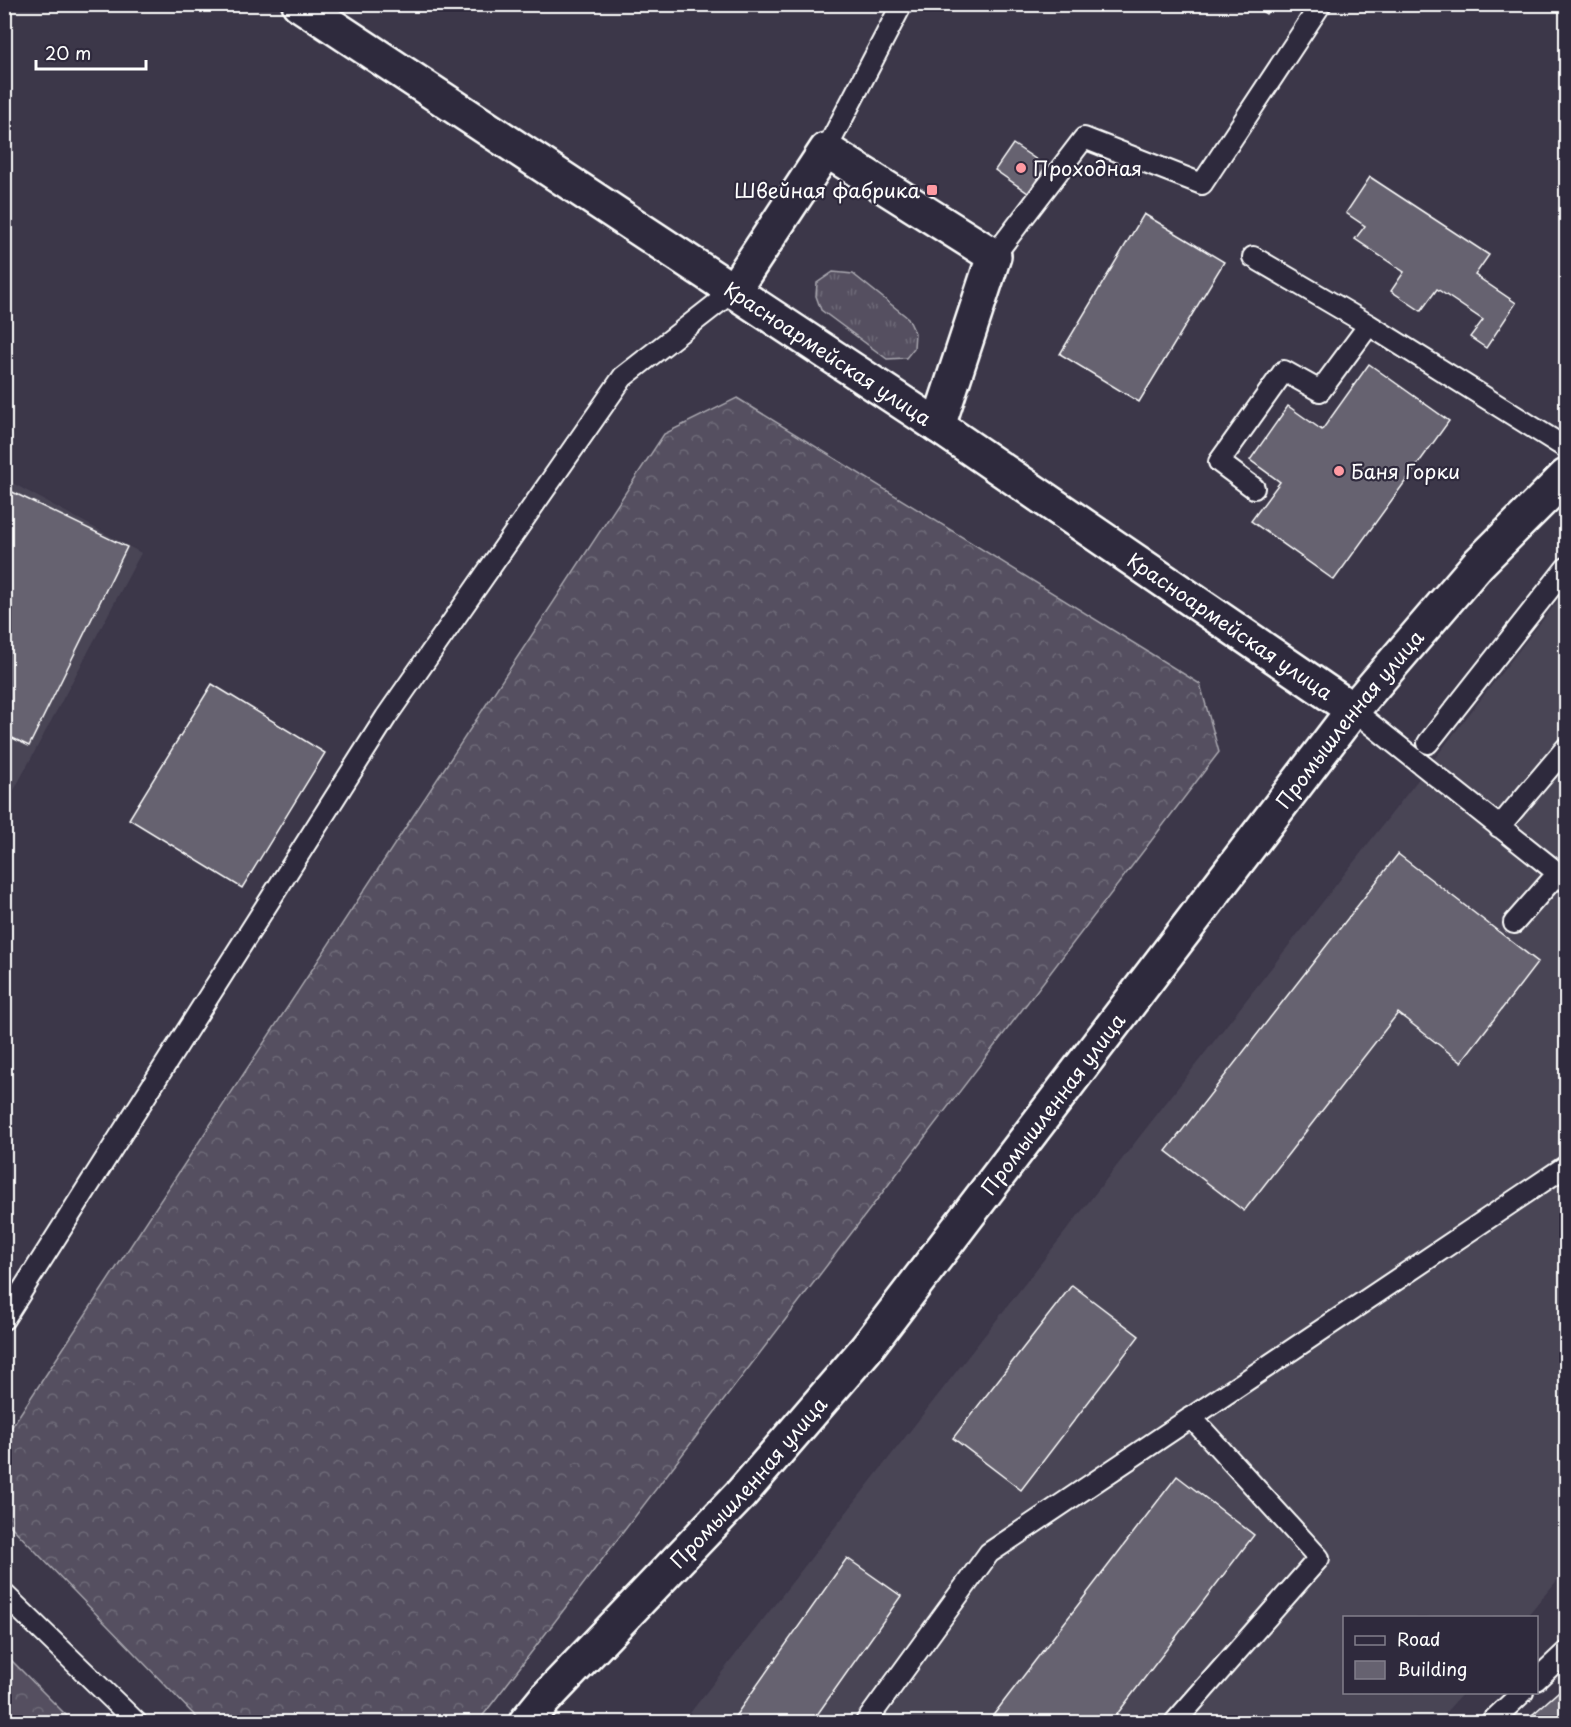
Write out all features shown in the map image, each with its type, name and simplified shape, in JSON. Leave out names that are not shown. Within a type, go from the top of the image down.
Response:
[{"type":"street","name":"Красноармейская улица","points":[[299,4],[938,426],[1353,710]]},
{"type":"street","points":[[733,291],[826,150],[994,256],[938,426]]},
{"type":"street","name":"Промышленная улица","points":[[526,1722],[544,1700],[741,1494],[866,1349],[1353,710],[1478,564],[1566,476]]},
{"type":"lane","points":[[826,150],[902,4]]},
{"type":"lane","points":[[994,256],[1084,138],[1202,184],[1321,4]]},
{"type":"lane","points":[[1254,257],[1369,324],[1566,448]]},
{"type":"lane","points":[[4,1319],[386,717],[623,377],[733,291]]},
{"type":"lane","points":[[1254,488],[1219,462],[1284,371],[1320,391],[1369,324]]},
{"type":"lane","points":[[1428,743],[1566,568]]},
{"type":"lane","points":[[1353,710],[1562,877],[1514,923]]},
{"type":"lane","points":[[1499,826],[1566,748]]},
{"type":"lane","points":[[866,1722],[989,1553],[1566,1166]]},
{"type":"lane","points":[[1175,1722],[1319,1558],[1191,1417]]},
{"type":"lane","points":[[4,1594],[136,1722]]},
{"type":"lane","points":[[1538,1678],[1566,1652]]},
{"type":"lane","points":[[1491,1722],[1521,1694]]},
{"type":"shaded area","points":[[5,479],[141,553],[5,807]]},
{"type":"shaded area","points":[[1566,590],[1566,1570],[1527,1616],[1343,1616],[1343,1694],[1462,1694],[1437,1722],[683,1722]]},
{"type":"green space","points":[[833,272],[853,274],[908,318],[915,333],[914,348],[906,358],[887,359],[821,310],[816,296],[817,283]]},
{"type":"green space","points":[[737,398],[1200,684],[1219,752],[478,1722],[201,1722],[5,1520],[5,1437],[664,434]]},
{"type":"green space","points":[[5,1654],[73,1722],[5,1722]]},
{"type":"building","points":[[1251,4],[1272,4],[1266,14]]},
{"type":"building","name":"Проходная","points":[[1013,144],[1046,166],[1028,193],[995,170]]},
{"type":"building","points":[[1370,177],[1489,255],[1475,275],[1516,303],[1486,348],[1470,337],[1483,320],[1437,289],[1421,311],[1391,291],[1404,272],[1355,239],[1365,226],[1346,213]]},
{"type":"building","points":[[1144,214],[1224,262],[1139,402],[1060,354]]},
{"type":"building","name":"Баня Горки","points":[[1369,364],[1449,421],[1334,580],[1251,521],[1280,482],[1250,460],[1288,406],[1322,430]]},
{"type":"building","points":[[4,488],[127,547],[29,746],[4,734]]},
{"type":"building","points":[[212,684],[325,753],[242,888],[129,819]]},
{"type":"building","points":[[1398,854],[1538,962],[1461,1062],[1398,1013],[1244,1211],[1166,1151]]},
{"type":"building","points":[[1072,1285],[1139,1336],[1021,1490],[953,1438]]},
{"type":"building","points":[[1177,1476],[1254,1535],[1111,1722],[988,1722]]},
{"type":"building","points":[[847,1558],[901,1596],[812,1722],[731,1722]]},
{"type":"building","points":[[1566,1685],[1566,1722],[1524,1722]]},
{"type":"place","name":"Проходная","points":[[1021,168]]},
{"type":"place","name":"Швейная фабрика","points":[[932,190]]},
{"type":"place","name":"Баня Горки","points":[[1339,471]]}]
